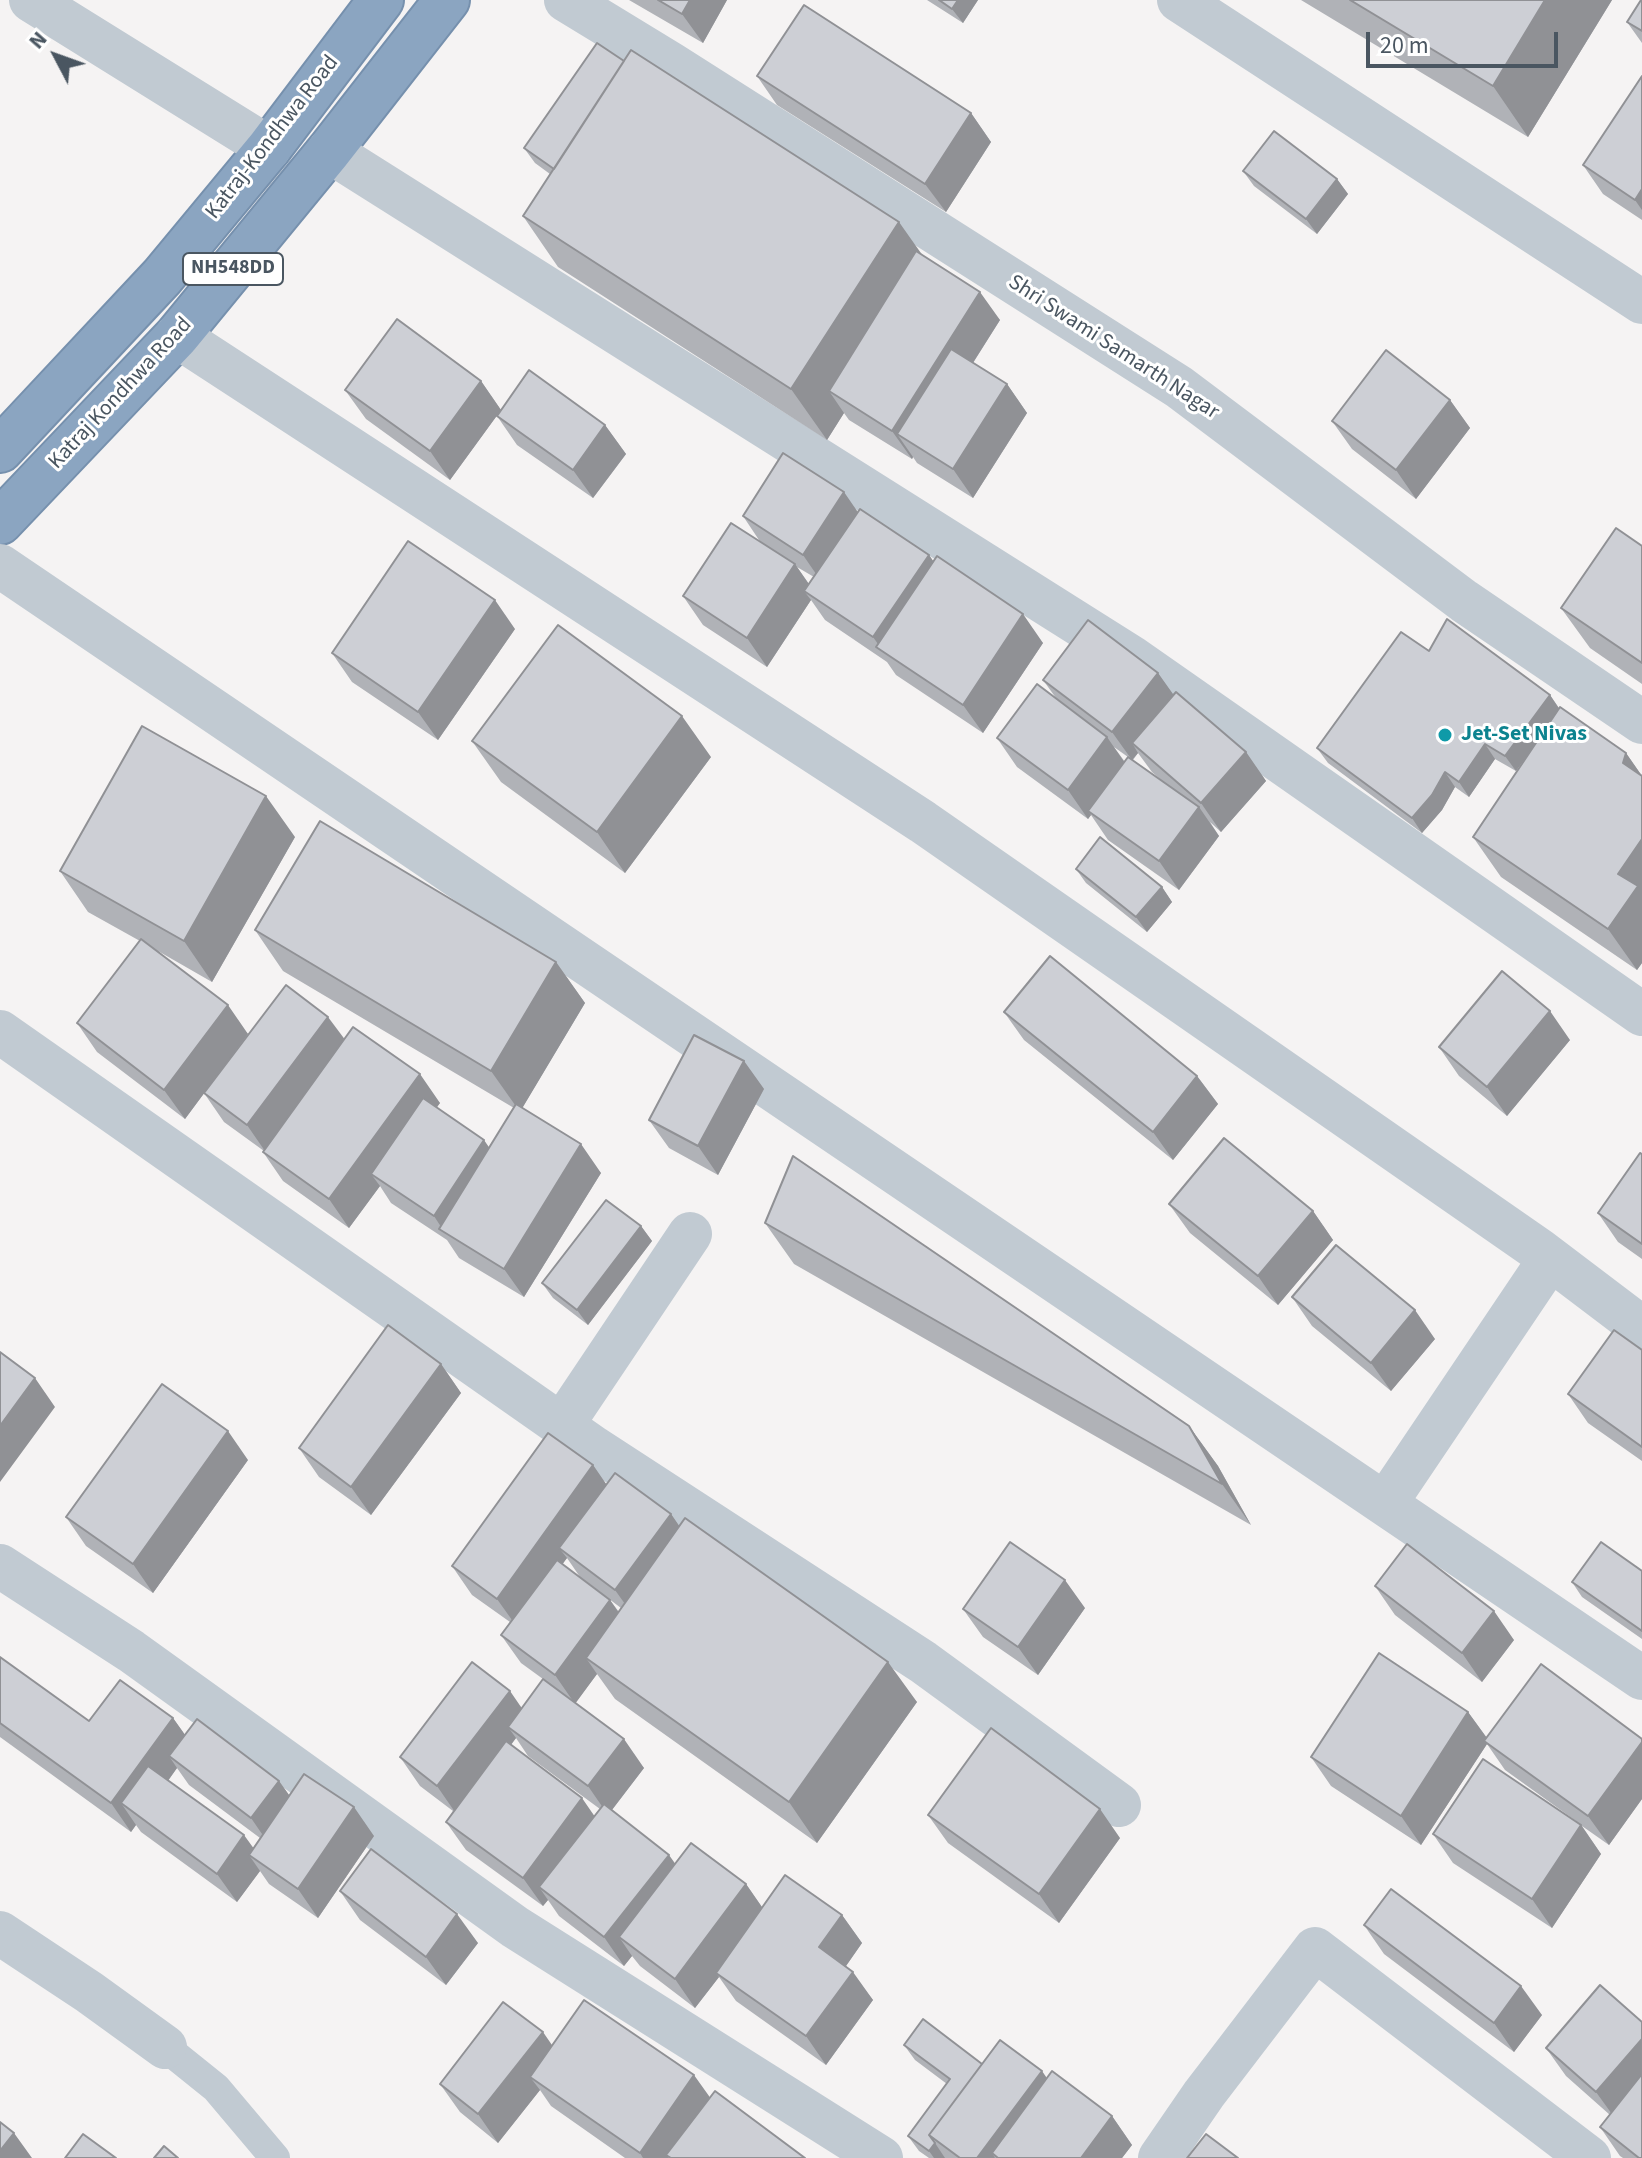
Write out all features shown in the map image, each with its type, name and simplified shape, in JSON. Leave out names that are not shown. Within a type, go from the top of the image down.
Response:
[{"type":"highway","name":"Katraj-Kondhwa Road","points":[[0,450],[162,277],[269,148],[381,0]]},
{"type":"highway","name":"Katraj Kondhwa Road","points":[[0,522],[177,336],[329,151],[447,0]]},
{"type":"street","points":[[31,0],[269,148]]},
{"type":"street","name":"Shri Swami Samarth Nagar","points":[[566,0],[1179,387],[1464,601],[1642,722]]},
{"type":"street","points":[[1179,0],[1642,302]]},
{"type":"street","points":[[329,151],[1131,657],[1642,1014]]},
{"type":"street","points":[[177,336],[923,822],[1550,1259],[1642,1328]]},
{"type":"street","points":[[0,566],[1642,1678]]},
{"type":"street","points":[[0,1032],[562,1425],[923,1662],[1119,1805]]},
{"type":"street","points":[[562,1425],[690,1234]]},
{"type":"street","points":[[1385,1504],[1550,1259]]},
{"type":"street","points":[[0,1566],[131,1651],[515,1927],[881,2158]]},
{"type":"street","points":[[0,1933],[165,2047]]},
{"type":"street","points":[[1160,2158],[1204,2094],[1315,1949],[1589,2158]]},
{"type":"lane","points":[[165,2047],[216,2088],[275,2158]]},
{"type":"building","points":[[658,0],[690,0],[682,14]]},
{"type":"building","points":[[939,0],[958,0],[952,9]]},
{"type":"building","points":[[1350,0],[1545,0],[1493,86]]},
{"type":"building","points":[[1642,0],[1642,31],[1627,22]]},
{"type":"building","points":[[804,5],[971,113],[925,184],[757,76]]},
{"type":"building","points":[[597,43],[624,61],[554,169],[524,148]]},
{"type":"building","points":[[631,50],[899,222],[791,389],[523,216]]},
{"type":"building","points":[[1642,76],[1642,189],[1635,200],[1583,165]]},
{"type":"building","points":[[1274,131],[1337,179],[1306,219],[1243,171]]},
{"type":"building","points":[[916,251],[980,292],[892,431],[829,391]]},
{"type":"building","points":[[397,319],[481,381],[430,451],[345,390]]},
{"type":"building","points":[[951,349],[1007,384],[953,469],[897,434]]},
{"type":"building","points":[[1386,350],[1450,400],[1396,470],[1332,421]]},
{"type":"building","points":[[529,370],[605,425],[573,470],[497,416]]},
{"type":"building","points":[[783,453],[844,492],[803,555],[743,516]]},
{"type":"building","points":[[860,509],[929,555],[873,637],[804,591]]},
{"type":"building","points":[[731,523],[795,564],[747,638],[683,596]]},
{"type":"building","points":[[1616,528],[1642,546],[1642,663],[1561,608]]},
{"type":"building","points":[[408,541],[495,600],[418,712],[332,653]]},
{"type":"building","points":[[937,556],[1023,614],[963,705],[876,647]]},
{"type":"building","name":"Jet-Set Nivas","points":[[1447,619],[1550,695],[1505,756],[1485,744],[1459,782],[1445,772],[1432,795],[1412,818],[1317,748],[1401,632],[1429,651]]},
{"type":"building","points":[[1088,620],[1158,673],[1112,732],[1043,680]]},
{"type":"building","points":[[558,625],[682,716],[597,832],[472,741]]},
{"type":"building","points":[[1037,684],[1107,737],[1068,790],[997,738]]},
{"type":"building","points":[[1176,692],[1246,752],[1201,803],[1132,743]]},
{"type":"building","points":[[1560,707],[1626,753],[1623,763],[1642,776],[1642,839],[1618,874],[1638,886],[1608,929],[1473,837]]},
{"type":"building","points":[[142,726],[266,796],[184,941],[60,871]]},
{"type":"building","points":[[1128,757],[1199,807],[1159,861],[1088,811]]},
{"type":"building","points":[[320,821],[556,962],[491,1071],[255,930]]},
{"type":"building","points":[[1100,837],[1162,887],[1136,917],[1076,869]]},
{"type":"building","points":[[141,939],[228,1005],[164,1090],[77,1023]]},
{"type":"building","points":[[1050,956],[1197,1076],[1153,1132],[1004,1012]]},
{"type":"building","points":[[1502,971],[1550,1011],[1487,1087],[1439,1047]]},
{"type":"building","points":[[286,985],[328,1017],[247,1125],[204,1093]]},
{"type":"building","points":[[353,1027],[420,1074],[329,1199],[263,1152]]},
{"type":"building","points":[[694,1035],[744,1061],[698,1146],[649,1120]]},
{"type":"building","points":[[423,1098],[484,1140],[434,1216],[371,1174]]},
{"type":"building","points":[[516,1104],[581,1144],[504,1269],[439,1229]]},
{"type":"building","points":[[1224,1138],[1313,1211],[1258,1276],[1169,1204]]},
{"type":"building","points":[[1642,1154],[1642,1244],[1598,1213]]},
{"type":"building","points":[[793,1156],[1189,1426],[1222,1484],[765,1223]]},
{"type":"building","points":[[606,1200],[641,1226],[577,1310],[542,1283]]},
{"type":"building","points":[[1336,1245],[1415,1310],[1371,1363],[1292,1297]]},
{"type":"building","points":[[388,1325],[441,1364],[351,1487],[299,1448]]},
{"type":"building","points":[[1614,1330],[1642,1350],[1642,1447],[1568,1394]]},
{"type":"building","points":[[0,1352],[35,1378],[0,1426]]},
{"type":"building","points":[[162,1384],[228,1431],[133,1564],[66,1517]]},
{"type":"building","points":[[548,1433],[593,1465],[497,1599],[452,1566]]},
{"type":"building","points":[[615,1473],[671,1514],[615,1590],[559,1548]]},
{"type":"building","points":[[685,1518],[888,1662],[789,1802],[586,1658]]},
{"type":"building","points":[[1010,1542],[1065,1580],[1018,1647],[963,1609]]},
{"type":"building","points":[[1601,1542],[1642,1571],[1642,1631],[1572,1582]]},
{"type":"building","points":[[1407,1544],[1494,1611],[1462,1653],[1375,1586]]},
{"type":"building","points":[[557,1560],[610,1600],[555,1675],[501,1635]]},
{"type":"building","points":[[1379,1653],[1468,1712],[1401,1816],[1311,1757]]},
{"type":"building","points":[[0,1657],[89,1721],[120,1680],[173,1718],[111,1803],[0,1723]]},
{"type":"building","points":[[472,1662],[510,1691],[437,1786],[400,1757]]},
{"type":"building","points":[[1541,1664],[1642,1739],[1588,1816],[1484,1741]]},
{"type":"building","points":[[543,1679],[624,1739],[588,1786],[508,1727]]},
{"type":"building","points":[[197,1719],[279,1781],[251,1818],[169,1756]]},
{"type":"building","points":[[991,1728],[1100,1809],[1039,1894],[928,1815]]},
{"type":"building","points":[[506,1741],[582,1798],[523,1878],[446,1822]]},
{"type":"building","points":[[1483,1759],[1581,1825],[1532,1899],[1433,1834]]},
{"type":"building","points":[[148,1766],[244,1835],[217,1874],[121,1803]]},
{"type":"building","points":[[304,1774],[354,1807],[298,1889],[249,1855]]},
{"type":"building","points":[[604,1804],[669,1855],[604,1937],[539,1887]]},
{"type":"building","points":[[691,1843],[746,1884],[675,1979],[619,1937]]},
{"type":"building","points":[[371,1849],[457,1914],[426,1957],[340,1891]]},
{"type":"building","points":[[785,1875],[842,1915],[819,1947],[853,1972],[806,2036],[716,1973]]},
{"type":"building","points":[[1391,1889],[1521,1986],[1494,2023],[1364,1925]]},
{"type":"building","points":[[1600,1985],[1642,2022],[1642,2039],[1596,2092],[1546,2048]]},
{"type":"building","points":[[584,2000],[694,2075],[640,2153],[530,2077]]},
{"type":"building","points":[[503,2002],[543,2032],[478,2114],[440,2084]]},
{"type":"building","points":[[923,2019],[982,2064],[929,2135],[935,2143],[929,2151],[908,2136],[950,2079],[904,2045]]},
{"type":"building","points":[[1000,2040],[1042,2071],[977,2158],[960,2158],[929,2135]]},
{"type":"building","points":[[1052,2071],[1112,2116],[1081,2158],[998,2158],[992,2153]]},
{"type":"building","points":[[1642,2074],[1642,2158],[1639,2158],[1600,2127]]},
{"type":"building","points":[[715,2091],[805,2158],[671,2158],[666,2155]]},
{"type":"building","points":[[0,2122],[14,2133],[0,2151]]},
{"type":"building","points":[[83,2134],[116,2158],[65,2158]]},
{"type":"building","points":[[1206,2134],[1238,2158],[1187,2158]]},
{"type":"building","points":[[164,2146],[178,2158],[154,2158]]},
{"type":"place","name":"Jet-Set Nivas","points":[[1445,735]]}]
